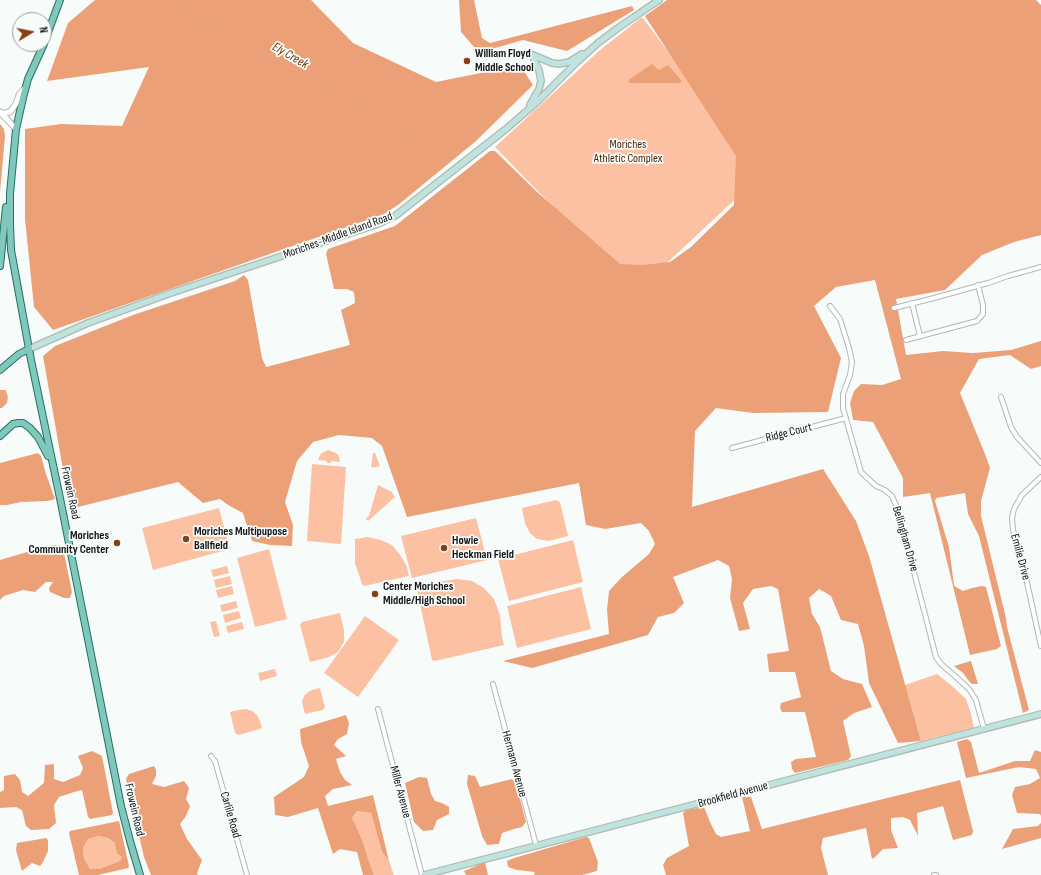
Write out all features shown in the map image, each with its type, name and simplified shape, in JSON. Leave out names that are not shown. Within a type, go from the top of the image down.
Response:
[{"type":"main road","points":[[52,22],[60,0]]},
{"type":"main road","name":"Moriches-Middle Island Road","points":[[29,349],[94,321],[171,293],[319,244],[399,214],[527,111],[591,49],[612,32],[659,0]]},
{"type":"main road","points":[[527,111],[538,93],[541,81],[539,70],[534,58],[559,64],[570,62],[591,49]]},
{"type":"main road","points":[[0,266],[16,129],[28,79],[40,52]]},
{"type":"main road","name":"Frowein Road","points":[[10,184],[11,250],[29,349],[122,810],[140,875]]},
{"type":"main road","points":[[0,370],[19,354],[29,349]]},
{"type":"main road","points":[[0,436],[9,427],[16,423],[26,425],[40,440],[53,465]]},
{"type":"main road","name":"Brookfield Avenue","points":[[423,875],[1041,714]]},
{"type":"street","points":[[0,112],[10,112],[16,104],[19,95],[26,87]]},
{"type":"street","points":[[0,112],[16,129]]},
{"type":"street","points":[[894,308],[1041,268]]},
{"type":"street","points":[[906,340],[977,321],[983,314],[983,305],[978,286]]},
{"type":"street","points":[[912,303],[920,336]]},
{"type":"street","name":"Bellingham Drive","points":[[830,306],[840,319],[850,348],[852,362],[850,375],[844,394],[843,408],[860,472],[876,486],[885,490],[892,496],[898,510],[936,656],[941,664],[969,689],[976,700],[984,729]]},
{"type":"street","points":[[1001,397],[1011,427],[1041,463]]},
{"type":"street","name":"Ridge Court","points":[[732,448],[846,418]]},
{"type":"street","name":"Emilie Drive","points":[[1041,477],[1022,495],[1014,510],[1012,518],[1013,530],[1026,578],[1041,646]]},
{"type":"street","name":"Hermann Avenue","points":[[493,684],[536,845]]},
{"type":"street","name":"Miller Avenue","points":[[378,709],[423,875]]},
{"type":"street","name":"Carlile Road","points":[[211,756],[215,761],[247,875]]},
{"type":"green space","name":"Moriches Athletic Complex","points":[[642,17],[761,175],[636,292],[495,147],[600,50]]},
{"type":"green space","points":[[328,450],[339,456],[340,462],[331,461],[331,463],[327,463],[327,461],[318,460],[322,453]]},
{"type":"green space","points":[[373,453],[375,453],[380,466],[371,467]]},
{"type":"green space","points":[[312,464],[346,467],[341,544],[307,541]]},
{"type":"green space","points":[[378,485],[392,492],[395,497],[368,521],[366,519],[369,516]]},
{"type":"green space","points":[[556,500],[560,502],[568,536],[549,541],[537,539],[530,533],[525,524],[522,508]]},
{"type":"green space","name":"Moriches Multipupose Ballfield","points":[[219,508],[230,549],[153,570],[142,528]]},
{"type":"green space","name":"Howie Heckman Field","points":[[476,518],[487,560],[412,578],[401,536]]},
{"type":"green space","points":[[368,537],[381,540],[392,545],[401,556],[407,567],[409,576],[364,586],[355,563],[355,539]]},
{"type":"green space","points":[[573,540],[583,582],[509,601],[498,559]]},
{"type":"green space","points":[[269,549],[287,619],[255,627],[237,558]]},
{"type":"green space","points":[[227,566],[229,573],[213,577],[211,570]]},
{"type":"green space","points":[[230,576],[232,584],[216,588],[214,580]]},
{"type":"green space","points":[[457,579],[472,581],[484,588],[494,599],[500,615],[504,645],[435,661],[432,660],[417,590],[438,582]]},
{"type":"green space","points":[[232,586],[234,594],[218,598],[216,590]]},
{"type":"green space","points":[[581,587],[591,629],[517,648],[507,606]]},
{"type":"green space","points":[[236,601],[238,608],[222,612],[220,605]]},
{"type":"green space","points":[[239,611],[241,618],[225,623],[223,615]]},
{"type":"green space","points":[[340,613],[344,630],[344,642],[338,652],[329,657],[310,662],[300,625],[302,622]]},
{"type":"green space","points":[[365,616],[399,640],[358,697],[324,673]]},
{"type":"green space","points":[[216,621],[220,636],[214,637],[210,622]]},
{"type":"green space","points":[[242,622],[244,629],[228,633],[226,626]]},
{"type":"green space","points":[[275,669],[277,676],[260,681],[258,673]]},
{"type":"green space","points":[[937,674],[966,699],[974,728],[921,741],[905,685]]},
{"type":"green space","points":[[320,688],[325,707],[323,710],[305,714],[302,702],[304,696],[312,690]]},
{"type":"green space","points":[[246,709],[257,715],[262,728],[239,735],[235,733],[230,712]]},
{"type":"green space","points":[[357,811],[371,813],[382,852],[389,861],[394,875],[374,875],[352,818]]},
{"type":"green space","points":[[98,836],[108,838],[116,843],[117,854],[122,857],[120,861],[99,869],[90,869],[84,858],[83,848],[88,839]]},
{"type":"shaded area","points":[[95,0],[311,0],[353,43],[436,82],[520,65],[533,85],[476,141],[398,205],[384,214],[53,330],[34,307],[25,219],[25,129],[61,124],[122,126],[149,67],[47,81],[68,23]]},
{"type":"shaded area","points":[[459,0],[474,0],[482,38],[490,43],[632,6],[634,10],[567,51],[523,40],[492,49],[474,47],[461,32]]},
{"type":"shaded area","points":[[667,0],[1036,0],[1041,5],[1041,235],[1014,242],[982,255],[945,290],[896,299],[906,355],[943,351],[973,353],[1011,350],[1041,341],[1041,366],[1031,369],[1010,355],[979,359],[960,393],[990,468],[981,501],[981,516],[1007,627],[1029,710],[1023,713],[979,536],[968,514],[965,493],[936,498],[935,501],[949,547],[954,585],[963,591],[982,586],[986,587],[1001,646],[997,649],[970,655],[930,493],[903,497],[903,478],[873,422],[853,420],[850,403],[854,391],[861,384],[882,385],[901,379],[875,280],[836,287],[814,306],[841,358],[828,412],[753,413],[716,408],[695,431],[692,507],[823,469],[856,521],[869,556],[921,741],[898,743],[869,683],[864,646],[858,624],[841,620],[831,596],[819,589],[809,598],[812,614],[820,627],[831,671],[843,679],[862,684],[872,707],[854,713],[843,721],[851,756],[848,760],[795,773],[792,769],[791,762],[796,759],[816,757],[805,712],[782,712],[780,708],[781,703],[801,697],[795,672],[769,672],[767,654],[789,651],[778,589],[771,586],[753,589],[743,603],[750,629],[739,631],[730,598],[732,579],[729,566],[718,560],[673,577],[684,603],[674,613],[658,617],[648,635],[532,668],[503,661],[609,634],[607,610],[609,591],[622,577],[649,554],[655,544],[649,531],[641,523],[605,529],[586,525],[579,483],[407,517],[382,446],[372,438],[339,435],[313,442],[297,461],[285,502],[293,525],[292,546],[270,545],[252,541],[243,513],[220,499],[203,503],[178,482],[70,509],[43,356],[55,346],[133,315],[235,281],[244,275],[248,280],[262,358],[266,367],[350,345],[341,310],[355,303],[354,292],[347,289],[334,289],[326,254],[328,249],[395,226],[490,151],[495,151],[537,192],[620,264],[643,265],[670,262],[691,247],[734,205],[736,156],[645,16]]},
{"type":"shaded area","points":[[652,64],[659,70],[668,65],[682,81],[680,83],[628,82]]},
{"type":"shaded area","points":[[0,124],[4,129],[5,136],[0,192]]},
{"type":"shaded area","points":[[0,390],[5,390],[8,397],[7,403],[2,408],[0,408]]},
{"type":"shaded area","points":[[38,453],[41,456],[55,499],[48,501],[21,502],[0,505],[0,463]]},
{"type":"shaded area","points":[[51,545],[60,545],[64,553],[72,592],[70,598],[64,598],[50,592],[49,588],[53,582],[46,582],[35,592],[23,590],[4,596],[0,600],[0,560]]},
{"type":"shaded area","points":[[971,661],[978,684],[972,684],[963,673],[954,666]]},
{"type":"shaded area","points":[[346,715],[349,723],[347,734],[338,739],[334,745],[346,756],[336,759],[340,772],[345,780],[352,785],[333,789],[325,796],[328,806],[373,795],[389,861],[382,852],[371,813],[357,811],[352,818],[362,840],[374,875],[363,875],[357,852],[340,849],[333,854],[318,808],[288,817],[275,815],[274,797],[304,777],[309,766],[301,742],[300,729]]},
{"type":"shaded area","points":[[967,739],[971,742],[979,773],[1015,761],[1030,761],[1035,750],[1041,752],[1041,816],[1040,814],[1017,813],[1012,795],[1015,787],[1030,784],[1040,778],[1036,769],[1019,767],[966,778],[957,742]]},
{"type":"shaded area","points":[[92,751],[102,756],[113,813],[112,815],[90,819],[88,817],[82,790],[59,797],[54,805],[56,823],[49,829],[31,830],[26,826],[22,810],[16,807],[0,808],[0,792],[4,790],[4,776],[15,774],[20,780],[22,792],[28,796],[44,783],[45,765],[54,764],[54,779],[63,782],[80,775],[83,768],[78,756]]},
{"type":"shaded area","points":[[154,766],[156,776],[152,784],[164,787],[184,781],[189,788],[186,799],[190,806],[186,816],[180,824],[187,839],[202,860],[197,873],[198,875],[151,875],[144,857],[126,779],[129,774]]},
{"type":"shaded area","points":[[468,775],[475,776],[480,787],[512,779],[516,784],[526,822],[522,827],[502,833],[499,844],[487,845],[482,836],[467,784]]},
{"type":"shaded area","points":[[419,777],[427,778],[431,794],[435,801],[449,807],[449,814],[437,820],[433,830],[423,831],[414,822],[405,783]]},
{"type":"shaded area","points":[[960,780],[973,831],[972,835],[953,840],[943,806],[917,813],[918,836],[910,820],[903,817],[891,818],[891,830],[898,848],[883,849],[872,859],[866,828],[823,838],[821,848],[828,875],[666,875],[663,865],[667,858],[689,846],[683,813],[686,810],[704,807],[716,834],[721,837],[750,831],[742,797],[751,797],[762,829]]},
{"type":"shaded area","points":[[119,821],[129,866],[128,868],[98,875],[79,875],[69,833],[70,831]],"holes":[[[98,836],[108,838],[115,843],[117,854],[122,857],[120,861],[99,869],[90,869],[84,858],[83,848],[88,839]]]},
{"type":"shaded area","points":[[1041,823],[1041,838],[1002,849],[1013,829],[1038,826]]},
{"type":"shaded area","points":[[586,837],[589,838],[598,862],[597,871],[582,875],[534,875],[535,872],[517,870],[508,867],[507,861],[514,858]]},
{"type":"shaded area","points":[[46,838],[48,840],[48,851],[43,862],[40,866],[32,863],[22,871],[16,850],[17,843]]},
{"type":"shaded area","points":[[485,862],[488,875],[466,875],[464,871]]},
{"type":"waterway","name":"Ely Creek","points":[[165,0],[242,39],[404,131]]},
{"type":"place","name":"William Floyd Middle School","points":[[467,61]]},
{"type":"place","name":"Moriches Multipupose Ballfield","points":[[186,539]]},
{"type":"place","name":"Moriches Community Center","points":[[117,543]]},
{"type":"place","name":"Howie Heckman Field","points":[[444,548]]},
{"type":"place","name":"Center Moriches Middle/High School","points":[[375,594]]}]
